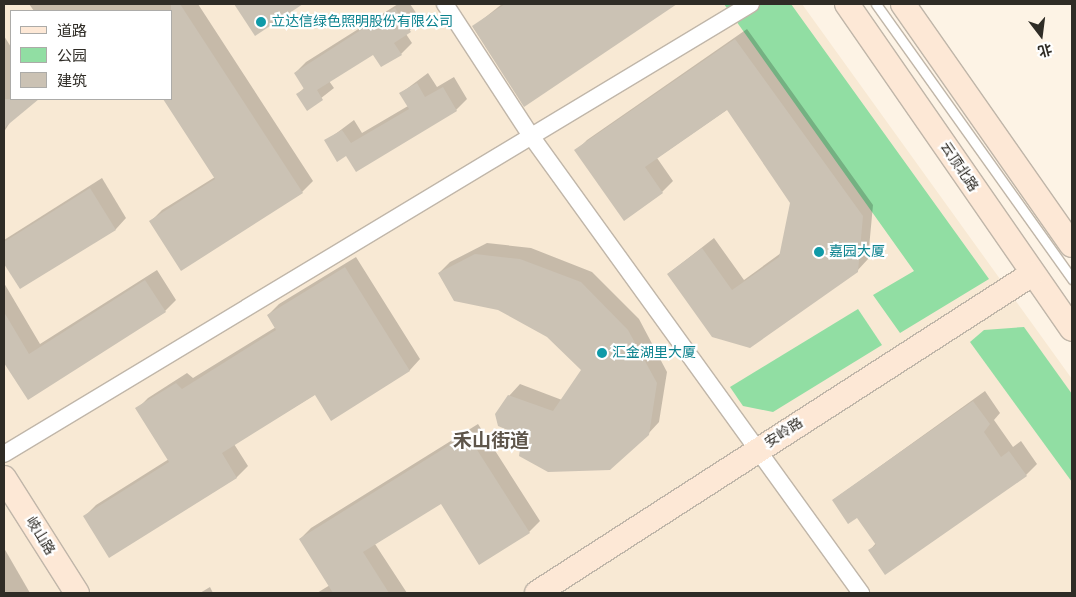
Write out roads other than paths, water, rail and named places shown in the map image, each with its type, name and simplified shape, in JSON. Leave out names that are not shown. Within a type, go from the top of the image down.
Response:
[{"type":"main road","name":"云顶北路","points":[[847,4],[1032,274],[1072,329]]},
{"type":"main road","points":[[903,4],[1072,245]]},
{"type":"main road","name":"安岭路","points":[[537,593],[1032,274]]},
{"type":"main road","name":"岐山路","points":[[4,478],[77,593]]},
{"type":"street","points":[[445,4],[531,136],[861,593]]},
{"type":"street","points":[[4,454],[751,4]]},
{"type":"lane","points":[[876,4],[1072,279]]},
{"type":"place","name":"立达信绿色照明股份有限公司","points":[[261,22]]},
{"type":"place","name":"嘉园大厦","points":[[819,252]]},
{"type":"place","name":"汇金湖里大厦","points":[[602,353]]},
{"type":"district","name":"禾山街道","points":[[491,441]]}]
